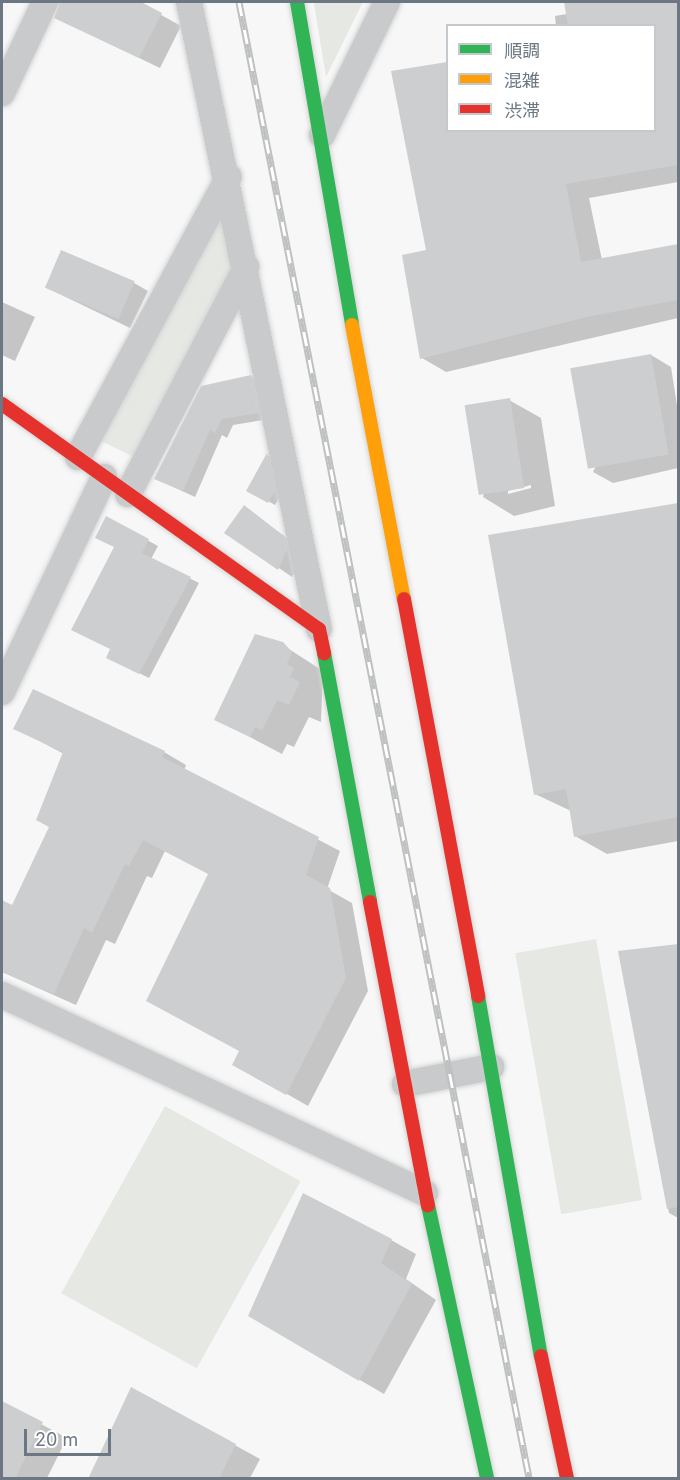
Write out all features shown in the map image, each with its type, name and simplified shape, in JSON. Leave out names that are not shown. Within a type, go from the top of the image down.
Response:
[{"type":"street","points":[[2,93],[45,2]]},
{"type":"street","points":[[189,2],[229,177],[319,629],[425,1193],[487,1479]]},
{"type":"street","points":[[297,2],[322,135],[347,299],[492,1067],[544,1374],[567,1479]]},
{"type":"street","points":[[322,135],[387,2]]},
{"type":"street","points":[[78,457],[229,177]]},
{"type":"street","points":[[128,494],[246,267]]},
{"type":"street","points":[[2,404],[319,629]]},
{"type":"street","points":[[2,692],[104,477]]},
{"type":"street","points":[[2,995],[425,1193]]},
{"type":"street","points":[[405,1084],[492,1067]]},
{"type":"shaded area","points":[[315,2],[363,2],[326,77],[314,4]]},
{"type":"shaded area","points":[[219,207],[234,273],[136,458],[97,439]]},
{"type":"shaded area","points":[[596,939],[642,1200],[561,1214],[515,953]]},
{"type":"shaded area","points":[[165,1106],[301,1181],[197,1368],[61,1293]]},
{"type":"building","points":[[60,2],[141,2],[162,13],[139,58],[54,18]]},
{"type":"building","points":[[564,2],[678,2],[678,165],[566,184],[581,262],[678,244],[678,300],[591,316],[420,359],[402,255],[426,250],[391,71],[446,62],[446,132],[656,132],[656,24],[568,24]]},
{"type":"building","points":[[61,250],[135,281],[119,319],[45,288]]},
{"type":"building","points":[[651,354],[669,454],[588,469],[570,368]]},
{"type":"building","points":[[251,375],[259,413],[222,419],[215,433],[210,430],[183,491],[154,479],[201,386]]},
{"type":"building","points":[[510,398],[524,488],[479,495],[465,405]]},
{"type":"building","points":[[267,453],[275,491],[268,503],[246,491]]},
{"type":"building","points":[[678,503],[678,817],[574,837],[566,789],[534,795],[488,535]]},
{"type":"building","points":[[244,505],[285,537],[287,550],[278,570],[224,533]]},
{"type":"building","points":[[106,516],[149,539],[142,553],[191,577],[139,674],[106,658],[110,649],[71,630],[114,547],[95,538]]},
{"type":"building","points":[[255,634],[283,642],[292,652],[287,664],[294,668],[290,677],[300,682],[289,705],[277,700],[262,730],[255,727],[250,737],[214,720]]},
{"type":"building","points":[[33,689],[165,751],[162,757],[319,837],[306,875],[330,888],[346,978],[286,1095],[232,1065],[239,1051],[146,1001],[208,874],[143,840],[129,866],[125,864],[92,933],[84,928],[54,994],[2,972],[2,900],[12,905],[49,827],[36,820],[63,752],[13,729]]},
{"type":"building","points":[[678,944],[678,1207],[667,1209],[618,951]]},
{"type":"building","points":[[303,1193],[392,1239],[381,1263],[412,1284],[359,1381],[248,1316]]},
{"type":"building","points":[[131,1387],[236,1444],[219,1479],[88,1479]]},
{"type":"building","points":[[2,1401],[43,1422],[15,1479],[2,1479]]},
{"type":"railway","points":[[239,2],[529,1478]]},
{"type":"traffic: fast","points":[[297,2],[352,325]]},
{"type":"traffic: fast","points":[[324,653],[370,902]]},
{"type":"traffic: fast","points":[[478,996],[541,1356]]},
{"type":"traffic: fast","points":[[428,1205],[487,1478]]},
{"type":"traffic: slow","points":[[352,325],[404,599]]},
{"type":"traffic: jam","points":[[2,404],[319,629],[324,653]]},
{"type":"traffic: jam","points":[[404,599],[478,996]]},
{"type":"traffic: jam","points":[[370,902],[428,1205]]},
{"type":"traffic: jam","points":[[541,1356],[567,1478]]}]
